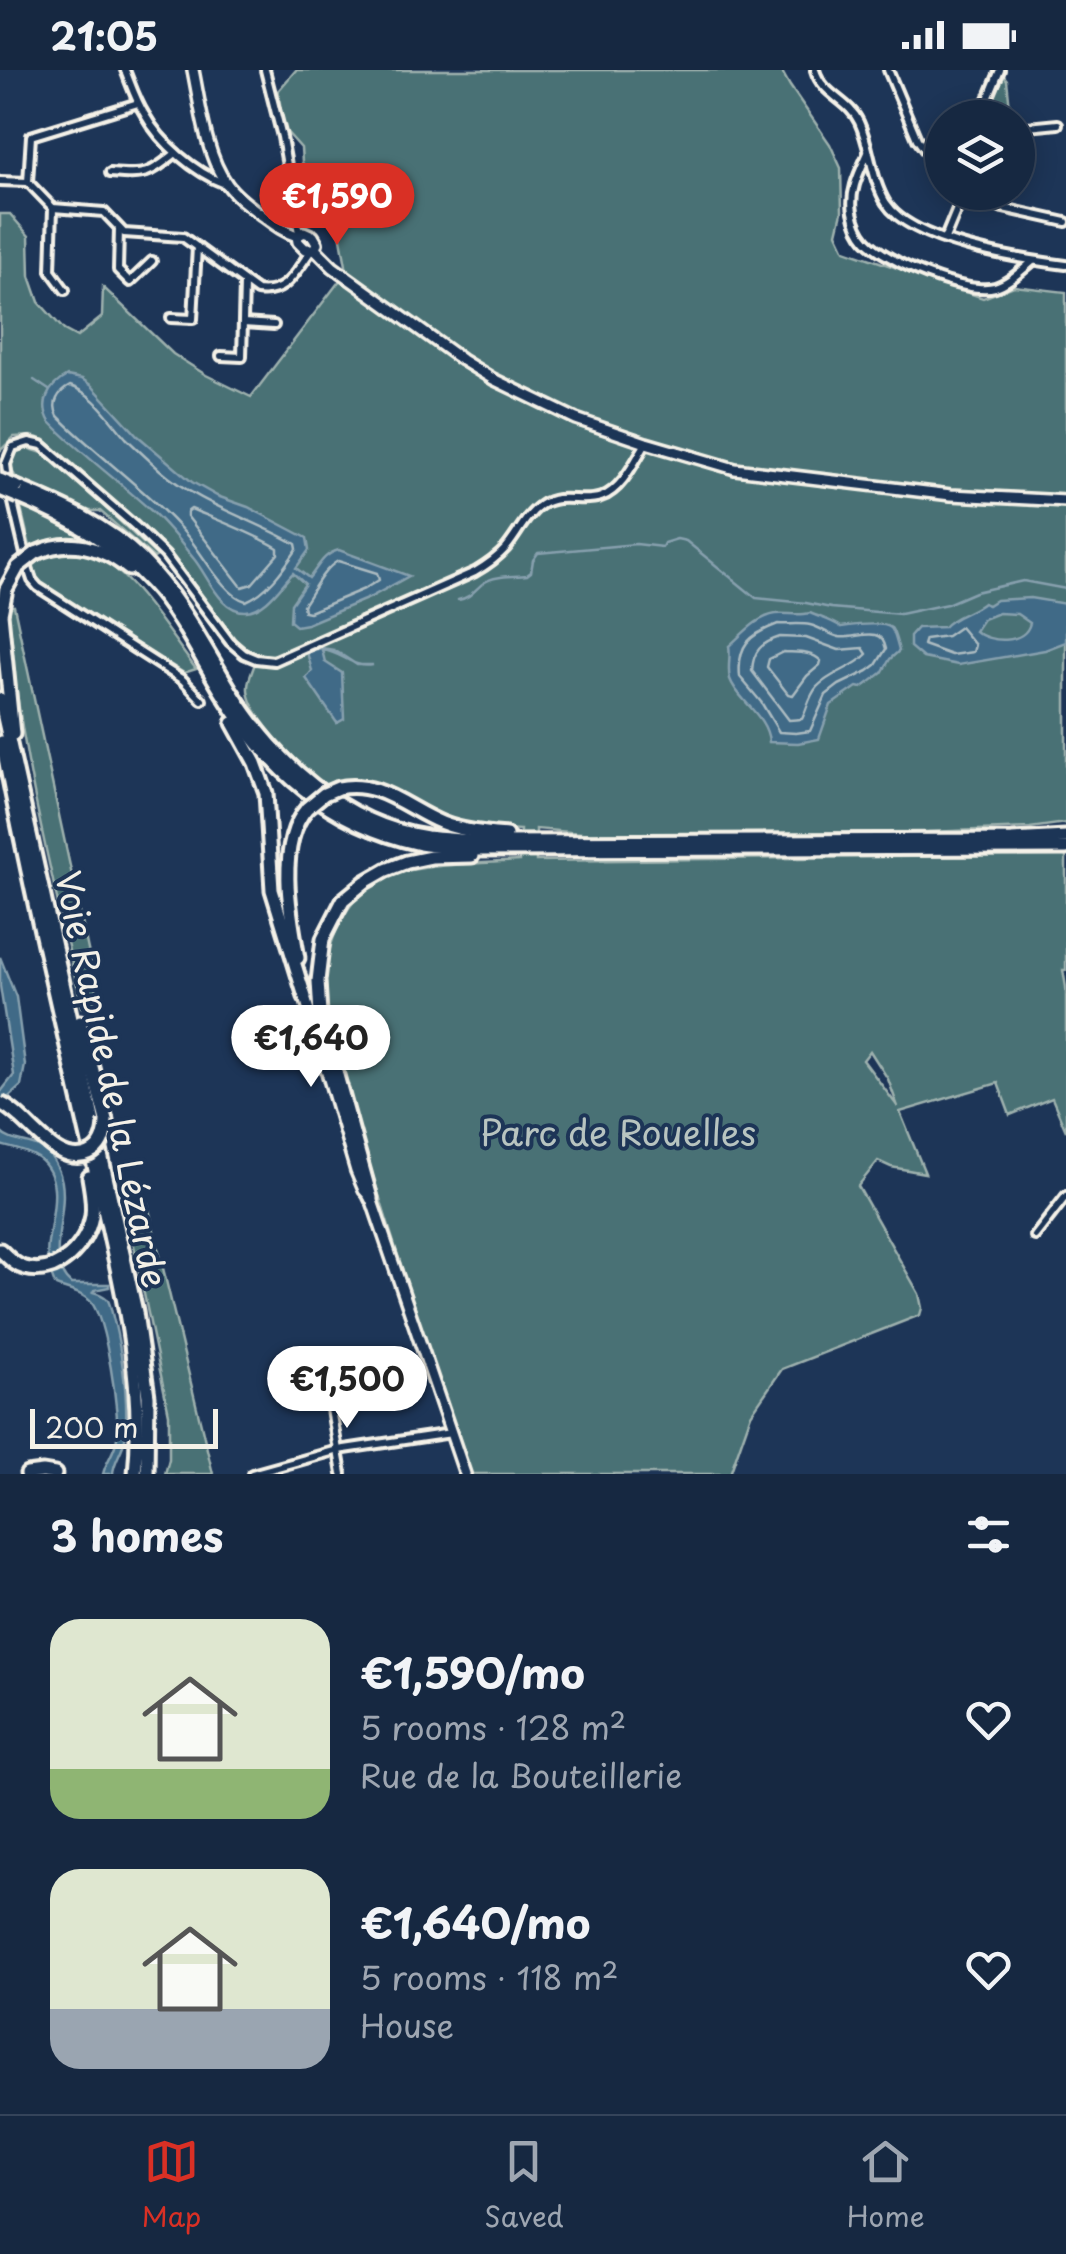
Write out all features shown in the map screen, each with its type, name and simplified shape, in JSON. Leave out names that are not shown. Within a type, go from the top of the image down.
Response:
[{"type":"highway","points":[[0,480],[90,530],[120,552],[155,587],[257,744],[294,783],[372,830],[425,845],[473,850],[1066,837]]},
{"type":"highway","points":[[0,489],[58,504],[94,523],[139,557],[190,620],[253,726],[272,749],[334,800],[376,822],[424,836],[568,846],[1066,848]]},
{"type":"highway","points":[[16,768],[2,624],[6,589],[18,568],[36,553],[59,545],[90,547],[126,566],[186,632],[255,763],[269,814],[272,890],[305,997]]},
{"type":"highway","name":"Voie Rapide de la Lézarde","points":[[0,698],[140,1329],[148,1396],[148,1474]]},
{"type":"highway","name":"Voie Rapide de la Lézarde","points":[[0,731],[123,1297],[138,1408],[135,1474]]},
{"type":"highway","points":[[0,757],[18,825]]},
{"type":"highway","points":[[305,997],[291,917],[289,850],[295,826],[324,794],[352,785],[378,790],[440,823],[460,829],[568,846]]},
{"type":"highway","points":[[372,1198],[320,1014],[320,957],[332,919],[343,900],[365,882],[407,862],[568,846]]},
{"type":"highway","points":[[0,1103],[14,1110],[58,1152],[72,1157],[88,1155],[103,1142],[106,1120],[74,998],[58,956]]},
{"type":"highway","points":[[0,1250],[22,1268],[54,1265],[78,1248],[89,1226],[93,1198],[64,1034]]},
{"type":"highway","points":[[28,1474],[55,1474]]},
{"type":"street","points":[[125,70],[147,120],[176,153],[209,178],[226,184]]},
{"type":"street","points":[[192,70],[212,150],[226,184],[281,229],[298,234]]},
{"type":"street","points":[[264,70],[282,136],[300,245],[313,250],[493,379],[586,422],[735,469],[951,495],[1066,501]]},
{"type":"street","points":[[815,70],[824,88],[858,119],[882,196],[894,212],[922,230],[993,254],[1066,265]]},
{"type":"street","points":[[888,70],[925,150]]},
{"type":"street","points":[[988,100],[1000,70]]},
{"type":"street","points":[[28,182],[31,136],[138,102]]},
{"type":"street","points":[[1035,126],[1058,124]]},
{"type":"street","points":[[868,152],[852,204],[858,228],[874,247],[930,276],[983,289],[1004,283],[1033,261]]},
{"type":"street","points":[[110,173],[152,173],[176,153]]},
{"type":"street","points":[[0,181],[28,182],[53,208],[99,211],[124,232],[183,236],[257,292],[272,293],[286,286],[313,250]]},
{"type":"street","points":[[53,208],[51,271],[65,290]]},
{"type":"street","points":[[945,238],[958,210]]},
{"type":"street","points":[[1012,210],[1066,222]]},
{"type":"street","points":[[119,228],[118,270],[130,282],[152,262]]},
{"type":"street","points":[[171,318],[193,320],[197,246]]},
{"type":"street","points":[[222,356],[242,357],[244,283]]},
{"type":"street","points":[[243,323],[274,325]]},
{"type":"street","points":[[202,700],[183,680],[32,580],[6,473],[13,447],[30,442],[48,449],[164,555],[230,642],[256,660],[274,662],[476,572],[504,550],[543,504],[565,497],[602,497],[612,492],[646,443]]},
{"type":"street","points":[[305,997],[352,1160],[364,1190],[372,1198],[465,1474]]},
{"type":"street","points":[[1036,1236],[1066,1196]]},
{"type":"street","points":[[329,1397],[342,1474]]},
{"type":"street","points":[[252,1474],[338,1450],[451,1433]]},
{"type":"green space","name":"Parc de Rouelles","points":[[296,70],[781,70],[830,144],[841,168],[842,212],[837,233],[845,250],[983,298],[1014,286],[1066,292],[1066,823],[928,832],[593,834],[536,829],[536,861],[1066,855],[1066,1131],[1052,1098],[1010,1115],[998,1083],[900,1112],[925,1173],[878,1161],[858,1186],[919,1294],[920,1315],[782,1369],[751,1414],[730,1474],[470,1474],[350,1104],[327,1018],[325,969],[340,923],[370,885],[400,872],[519,861],[520,830],[457,824],[374,785],[359,782],[324,787],[256,712],[248,687],[257,657],[243,649],[170,554],[45,440],[14,437],[0,451],[0,214],[10,214],[29,236],[30,276],[39,302],[64,330],[77,337],[102,317],[103,287],[173,354],[251,397],[347,271],[334,201],[311,176],[302,162],[301,148],[284,129],[278,91]],"holes":[[[870,1051],[888,1079],[898,1107],[863,1060]]]},
{"type":"green space","points":[[1004,76],[1009,100],[993,100]]},
{"type":"green space","points":[[27,448],[49,455],[157,556],[154,558],[100,511],[90,511],[18,481],[11,469],[12,459]]},
{"type":"green space","points":[[20,504],[87,538],[49,540],[30,546]]},
{"type":"green space","points":[[68,552],[97,557],[117,571],[142,596],[196,669],[184,673],[39,582],[32,564]]},
{"type":"green space","points":[[14,606],[99,1001],[82,1007],[27,759],[8,607]]},
{"type":"green space","points":[[147,1200],[213,1474],[165,1474],[169,1414],[133,1241]]},
{"type":"water","points":[[67,376],[92,386],[138,436],[192,482],[307,538],[309,550],[296,568],[309,578],[325,557],[339,550],[409,576],[369,598],[296,626],[290,621],[291,604],[305,584],[293,573],[273,596],[253,610],[229,606],[160,519],[50,422],[45,409],[47,396]]},
{"type":"water","points":[[1030,598],[1066,604],[1066,642],[1045,650],[958,665],[923,658],[910,647],[910,636],[917,628],[944,627],[983,603],[988,605],[996,600]],"holes":[[[998,613],[1017,614],[1030,623],[1027,630],[1014,638],[997,640],[975,631],[983,619]]]},
{"type":"water","points":[[810,613],[841,627],[887,626],[899,651],[882,673],[831,705],[819,739],[769,742],[763,724],[730,679],[729,646],[769,616]]},
{"type":"water","points":[[321,648],[334,650],[353,663],[322,650],[325,662],[342,673],[344,719],[337,723],[306,678],[312,671],[307,652]]},
{"type":"water","points":[[0,957],[16,997],[25,1065],[21,1086],[0,1105],[0,1093],[14,1075],[0,986]]},
{"type":"water","points":[[0,1132],[38,1146],[58,1169],[63,1199],[58,1246],[62,1273],[71,1284],[109,1284],[93,1292],[109,1304],[124,1379],[125,1438],[113,1474],[103,1474],[116,1443],[117,1426],[102,1327],[91,1302],[56,1286],[52,1278],[47,1253],[54,1187],[46,1166],[30,1153],[0,1145]]},
{"type":"waterway","points":[[34,380],[49,390]]},
{"type":"waterway","points":[[458,600],[489,580],[527,575],[538,553],[636,544],[662,547],[677,539],[686,541],[756,598],[831,608],[900,614],[1023,581],[1066,589]]}]
